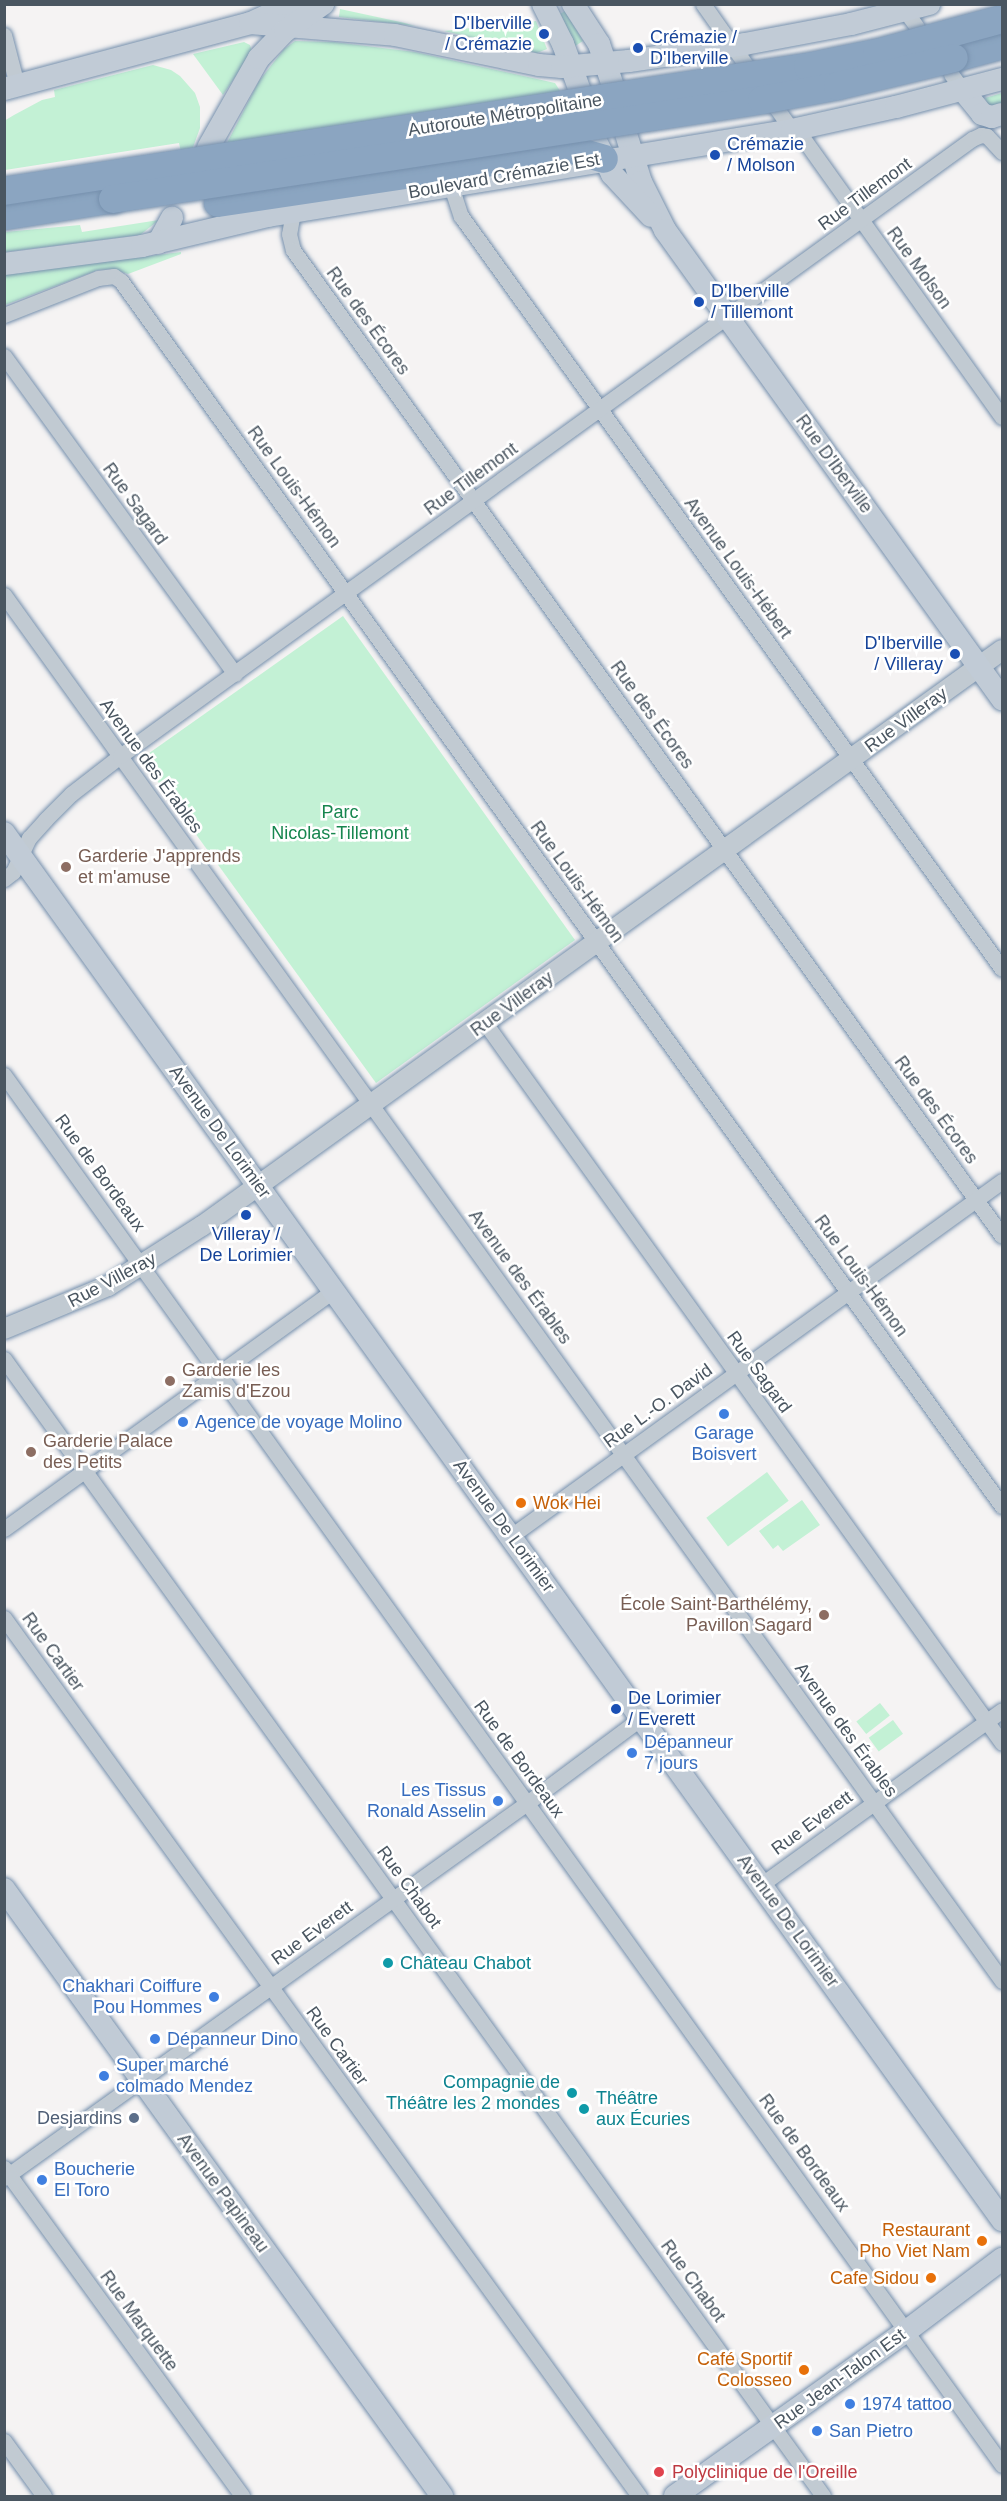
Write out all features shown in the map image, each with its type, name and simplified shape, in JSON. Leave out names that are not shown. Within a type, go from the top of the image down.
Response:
[{"type":"highway","name":"Autoroute Métropolitaine","points":[[4,191],[808,67],[877,53],[1002,19]]},
{"type":"highway","name":"Autoroute Métropolitaine","points":[[4,216],[781,97],[907,70],[1002,45]]},
{"type":"highway","points":[[113,199],[218,203],[573,150],[600,149]]},
{"type":"main road","points":[[11,87],[250,22],[292,15],[323,4]]},
{"type":"main road","points":[[543,4],[572,66],[580,91]]},
{"type":"main road","points":[[573,4],[599,44],[613,86]]},
{"type":"main road","points":[[292,15],[395,34],[539,65],[572,66],[734,46],[908,14],[929,4]]},
{"type":"main road","points":[[208,148],[256,63],[278,37],[292,15]]},
{"type":"main road","name":"Boulevard Crémazie Est","points":[[4,264],[158,243],[241,221],[586,165],[600,149],[629,144],[798,135],[956,82],[1002,79]]},
{"type":"main road","points":[[956,82],[982,114],[992,117],[1002,114]]},
{"type":"main road","name":"Rue D'Iberville","points":[[629,144],[643,186],[665,230]]},
{"type":"main road","name":"Rue D'Iberville","points":[[600,149],[612,174],[665,230],[1002,699]]},
{"type":"main road","points":[[158,243],[172,218]]},
{"type":"main road","name":"Avenue De Lorimier","points":[[4,833],[1002,2220]]},
{"type":"main road","name":"Avenue Papineau","points":[[4,1889],[442,2496]]},
{"type":"main road","name":"Rue Jean-Talon Est","points":[[675,2496],[908,2330],[1002,2259]]},
{"type":"street","name":"Rue Molson","points":[[703,4],[1002,417]]},
{"type":"street","points":[[4,35],[11,87]]},
{"type":"street","name":"Rue Tillemont","points":[[4,879],[13,872],[29,838],[57,808],[120,756],[861,222],[972,139],[985,135],[994,140],[1002,152]]},
{"type":"street","name":"Avenue Louis-Hébert","points":[[451,186],[461,216],[1002,969]]},
{"type":"street","name":"Rue des Écores","points":[[293,212],[289,234],[293,250],[1002,1236]]},
{"type":"street","name":"Rue Louis-Hémon","points":[[4,315],[98,278],[114,276],[121,281],[1002,1506]]},
{"type":"street","name":"Rue Sagard","points":[[4,356],[234,674]]},
{"type":"street","name":"Avenue des Érables","points":[[4,595],[1002,1982]]},
{"type":"street","name":"Rue Villeray","points":[[4,1329],[68,1304],[142,1266],[259,1187],[1002,650]]},
{"type":"street","name":"Rue Sagard","points":[[485,1023],[1002,1743]]},
{"type":"street","name":"Rue de Bordeaux","points":[[4,1075],[908,2330],[1002,2465]]},
{"type":"street","name":"Rue L.-O. David","points":[[511,1536],[1002,1181]]},
{"type":"street","points":[[4,1529],[334,1290]]},
{"type":"street","name":"Rue Chabot","points":[[4,1359],[823,2496]]},
{"type":"street","name":"Rue Cartier","points":[[4,1618],[639,2496]]},
{"type":"street","name":"Rue Everett","points":[[762,1884],[1002,1710]]},
{"type":"street","name":"Rue Everett","points":[[6,2174],[270,1988],[641,1718]]},
{"type":"street","name":"Rue Marquette","points":[[6,2174],[242,2496]]},
{"type":"street","points":[[4,2441],[44,2496]]},
{"type":"green space","points":[[340,9],[405,23],[415,26],[339,17]]},
{"type":"green space","points":[[565,11],[583,41],[575,46],[560,14]]},
{"type":"green space","points":[[536,21],[547,49],[537,53],[444,31]]},
{"type":"green space","points":[[295,41],[334,42],[415,52],[555,83],[562,94],[226,145],[259,81],[284,49]]},
{"type":"green space","points":[[244,42],[250,45],[252,52],[223,95],[193,54]]},
{"type":"green space","points":[[153,65],[171,70],[180,76],[195,93],[200,107],[200,128],[192,150],[181,152],[179,143],[5,170],[4,121],[42,100],[55,97],[54,90]]},
{"type":"green space","points":[[1002,93],[1002,103],[989,107],[985,98]]},
{"type":"green space","points":[[159,220],[140,235],[5,252],[5,232],[80,225],[82,232]]},
{"type":"green space","points":[[181,252],[181,254],[128,274],[113,269],[98,270],[5,305],[5,274]]},
{"type":"green space","name":"Parc Nicolas-Tillemont","points":[[343,616],[575,940],[376,1083],[143,761],[145,756]]},
{"type":"green space","points":[[767,1472],[789,1501],[728,1546],[706,1518]]},
{"type":"green space","points":[[802,1500],[820,1525],[783,1551],[778,1545],[773,1549],[759,1531]]},
{"type":"green space","points":[[880,1703],[890,1716],[866,1734],[856,1721]]},
{"type":"green space","points":[[893,1720],[903,1734],[879,1751],[869,1738]]},
{"type":"place","name":"D'Iberville / Crémazie","points":[[544,34]]},
{"type":"place","name":"Crémazie / D'Iberville","points":[[638,48]]},
{"type":"place","name":"Crémazie / Molson","points":[[715,155]]},
{"type":"place","name":"D'Iberville / Tillemont","points":[[699,302]]},
{"type":"place","name":"D'Iberville / Villeray","points":[[955,654]]},
{"type":"place","name":"Garderie J'apprends et m'amuse","points":[[66,867]]},
{"type":"place","name":"Villeray / De Lorimier","points":[[246,1215]]},
{"type":"place","name":"Garderie les Zamis d'Ezou","points":[[170,1381]]},
{"type":"place","name":"Garage Boisvert","points":[[724,1414]]},
{"type":"place","name":"Agence de voyage Molino","points":[[183,1422]]},
{"type":"place","name":"Garderie Palace des Petits","points":[[31,1452]]},
{"type":"place","name":"Wok Hei","points":[[521,1503]]},
{"type":"place","name":"École Saint-Barthélémy, Pavillon Sagard","points":[[824,1615]]},
{"type":"place","name":"De Lorimier / Everett","points":[[616,1709]]},
{"type":"place","name":"Dépanneur 7 jours","points":[[632,1753]]},
{"type":"place","name":"Les Tissus Ronald Asselin","points":[[498,1801]]},
{"type":"place","name":"Château Chabot","points":[[388,1963]]},
{"type":"place","name":"Chakhari Coiffure Pou Hommes","points":[[214,1997]]},
{"type":"place","name":"Dépanneur Dino","points":[[155,2039]]},
{"type":"place","name":"Super marché colmado Mendez","points":[[104,2076]]},
{"type":"place","name":"Compagnie de Théâtre les 2 mondes","points":[[572,2093]]},
{"type":"place","name":"Théâtre aux Écuries","points":[[584,2109]]},
{"type":"place","name":"Desjardins","points":[[134,2118]]},
{"type":"place","name":"Boucherie El Toro","points":[[42,2180]]},
{"type":"place","name":"Restaurant Pho Viet Nam","points":[[982,2241]]},
{"type":"place","name":"Cafe Sidou","points":[[931,2278]]},
{"type":"place","name":"Café Sportif Colosseo","points":[[804,2370]]},
{"type":"place","name":"1974 tattoo","points":[[850,2404]]},
{"type":"place","name":"San Pietro","points":[[817,2431]]},
{"type":"place","name":"Polyclinique de l'Oreille","points":[[659,2472]]}]
